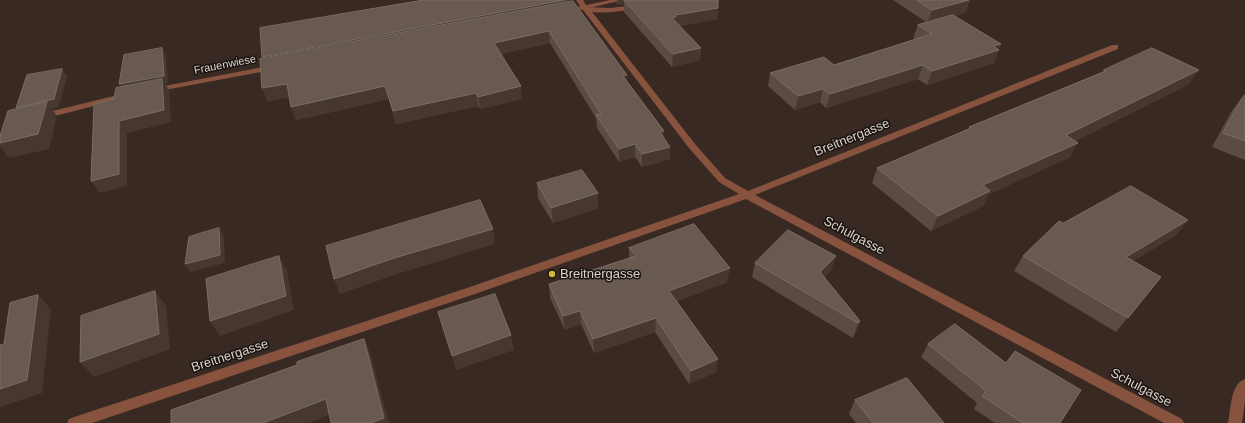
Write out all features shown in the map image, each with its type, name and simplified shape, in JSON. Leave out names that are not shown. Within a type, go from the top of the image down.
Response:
[{"type":"street","points":[[569,10],[583,5],[620,0]]},
{"type":"street","points":[[583,5],[610,10],[642,6]]},
{"type":"street","name":"Schulgasse","points":[[583,5],[692,146],[722,180],[747,195],[1177,423]]},
{"type":"street","name":"Breitnergasse","points":[[74,423],[460,294],[747,195],[1115,47]]},
{"type":"street","name":"Frauenwiese","points":[[149,91],[280,66]]},
{"type":"street","points":[[37,117],[133,94]]},
{"type":"street","points":[[1235,423],[1240,392],[1245,384]]},
{"type":"building","points":[[424,0],[565,0],[262,57],[260,28]]},
{"type":"building","points":[[624,0],[718,0],[718,8],[675,15],[676,17],[672,18],[701,48],[673,54]]},
{"type":"building","points":[[917,0],[969,0],[932,10]]},
{"type":"building","points":[[573,1],[627,75],[623,76],[664,131],[660,132],[670,147],[642,154],[635,144],[619,149],[596,115],[601,114],[549,31],[494,43],[521,86],[478,97],[476,93],[393,111],[385,86],[291,107],[287,84],[262,88],[260,59]]},
{"type":"building","points":[[953,15],[1001,44],[993,46],[999,50],[932,71],[923,65],[830,94],[823,89],[798,96],[770,73],[824,57],[834,65],[932,34],[918,25]]},
{"type":"building","points":[[162,48],[164,76],[119,84],[124,55]]},
{"type":"building","points":[[1152,48],[1199,70],[1066,135],[1078,143],[983,185],[990,191],[938,216],[877,168],[971,128],[969,127],[1106,71],[1104,70]]},
{"type":"building","points":[[62,69],[54,99],[16,108],[27,75]]},
{"type":"building","points":[[162,79],[164,110],[119,121],[119,174],[91,181],[94,104],[114,99],[116,88]]},
{"type":"building","points":[[1245,95],[1245,141],[1223,133]]},
{"type":"building","points":[[47,102],[38,134],[0,143],[0,136],[8,111]]},
{"type":"building","points":[[582,170],[598,193],[551,208],[537,183]]},
{"type":"building","points":[[1131,186],[1188,220],[1126,257],[1161,277],[1128,318],[1023,256],[1059,221],[1063,223]]},
{"type":"building","points":[[480,200],[493,229],[391,259],[334,279],[326,246]]},
{"type":"building","points":[[694,224],[730,268],[669,291],[718,359],[691,371],[656,318],[593,339],[580,311],[563,316],[549,284],[636,256],[629,248]]},
{"type":"building","points":[[219,228],[220,255],[185,264],[189,237]]},
{"type":"building","points":[[788,230],[836,256],[820,272],[860,321],[858,323],[755,263]]},
{"type":"building","points":[[279,256],[286,296],[210,321],[206,279]]},
{"type":"building","points":[[155,291],[159,334],[80,362],[81,316]]},
{"type":"building","points":[[495,294],[511,335],[452,356],[438,312]]},
{"type":"building","points":[[38,295],[27,380],[0,389],[0,345],[4,344],[10,303]]},
{"type":"building","points":[[955,324],[1006,363],[1015,351],[1081,390],[1060,423],[1023,423],[982,396],[986,391],[928,344]]},
{"type":"building","points":[[364,339],[384,418],[371,423],[331,423],[326,399],[263,423],[171,423],[171,410],[297,365],[297,362]]},
{"type":"building","points":[[907,378],[944,423],[873,423],[855,400]]},
{"type":"place","name":"Breitnergasse","points":[[552,274]]}]
